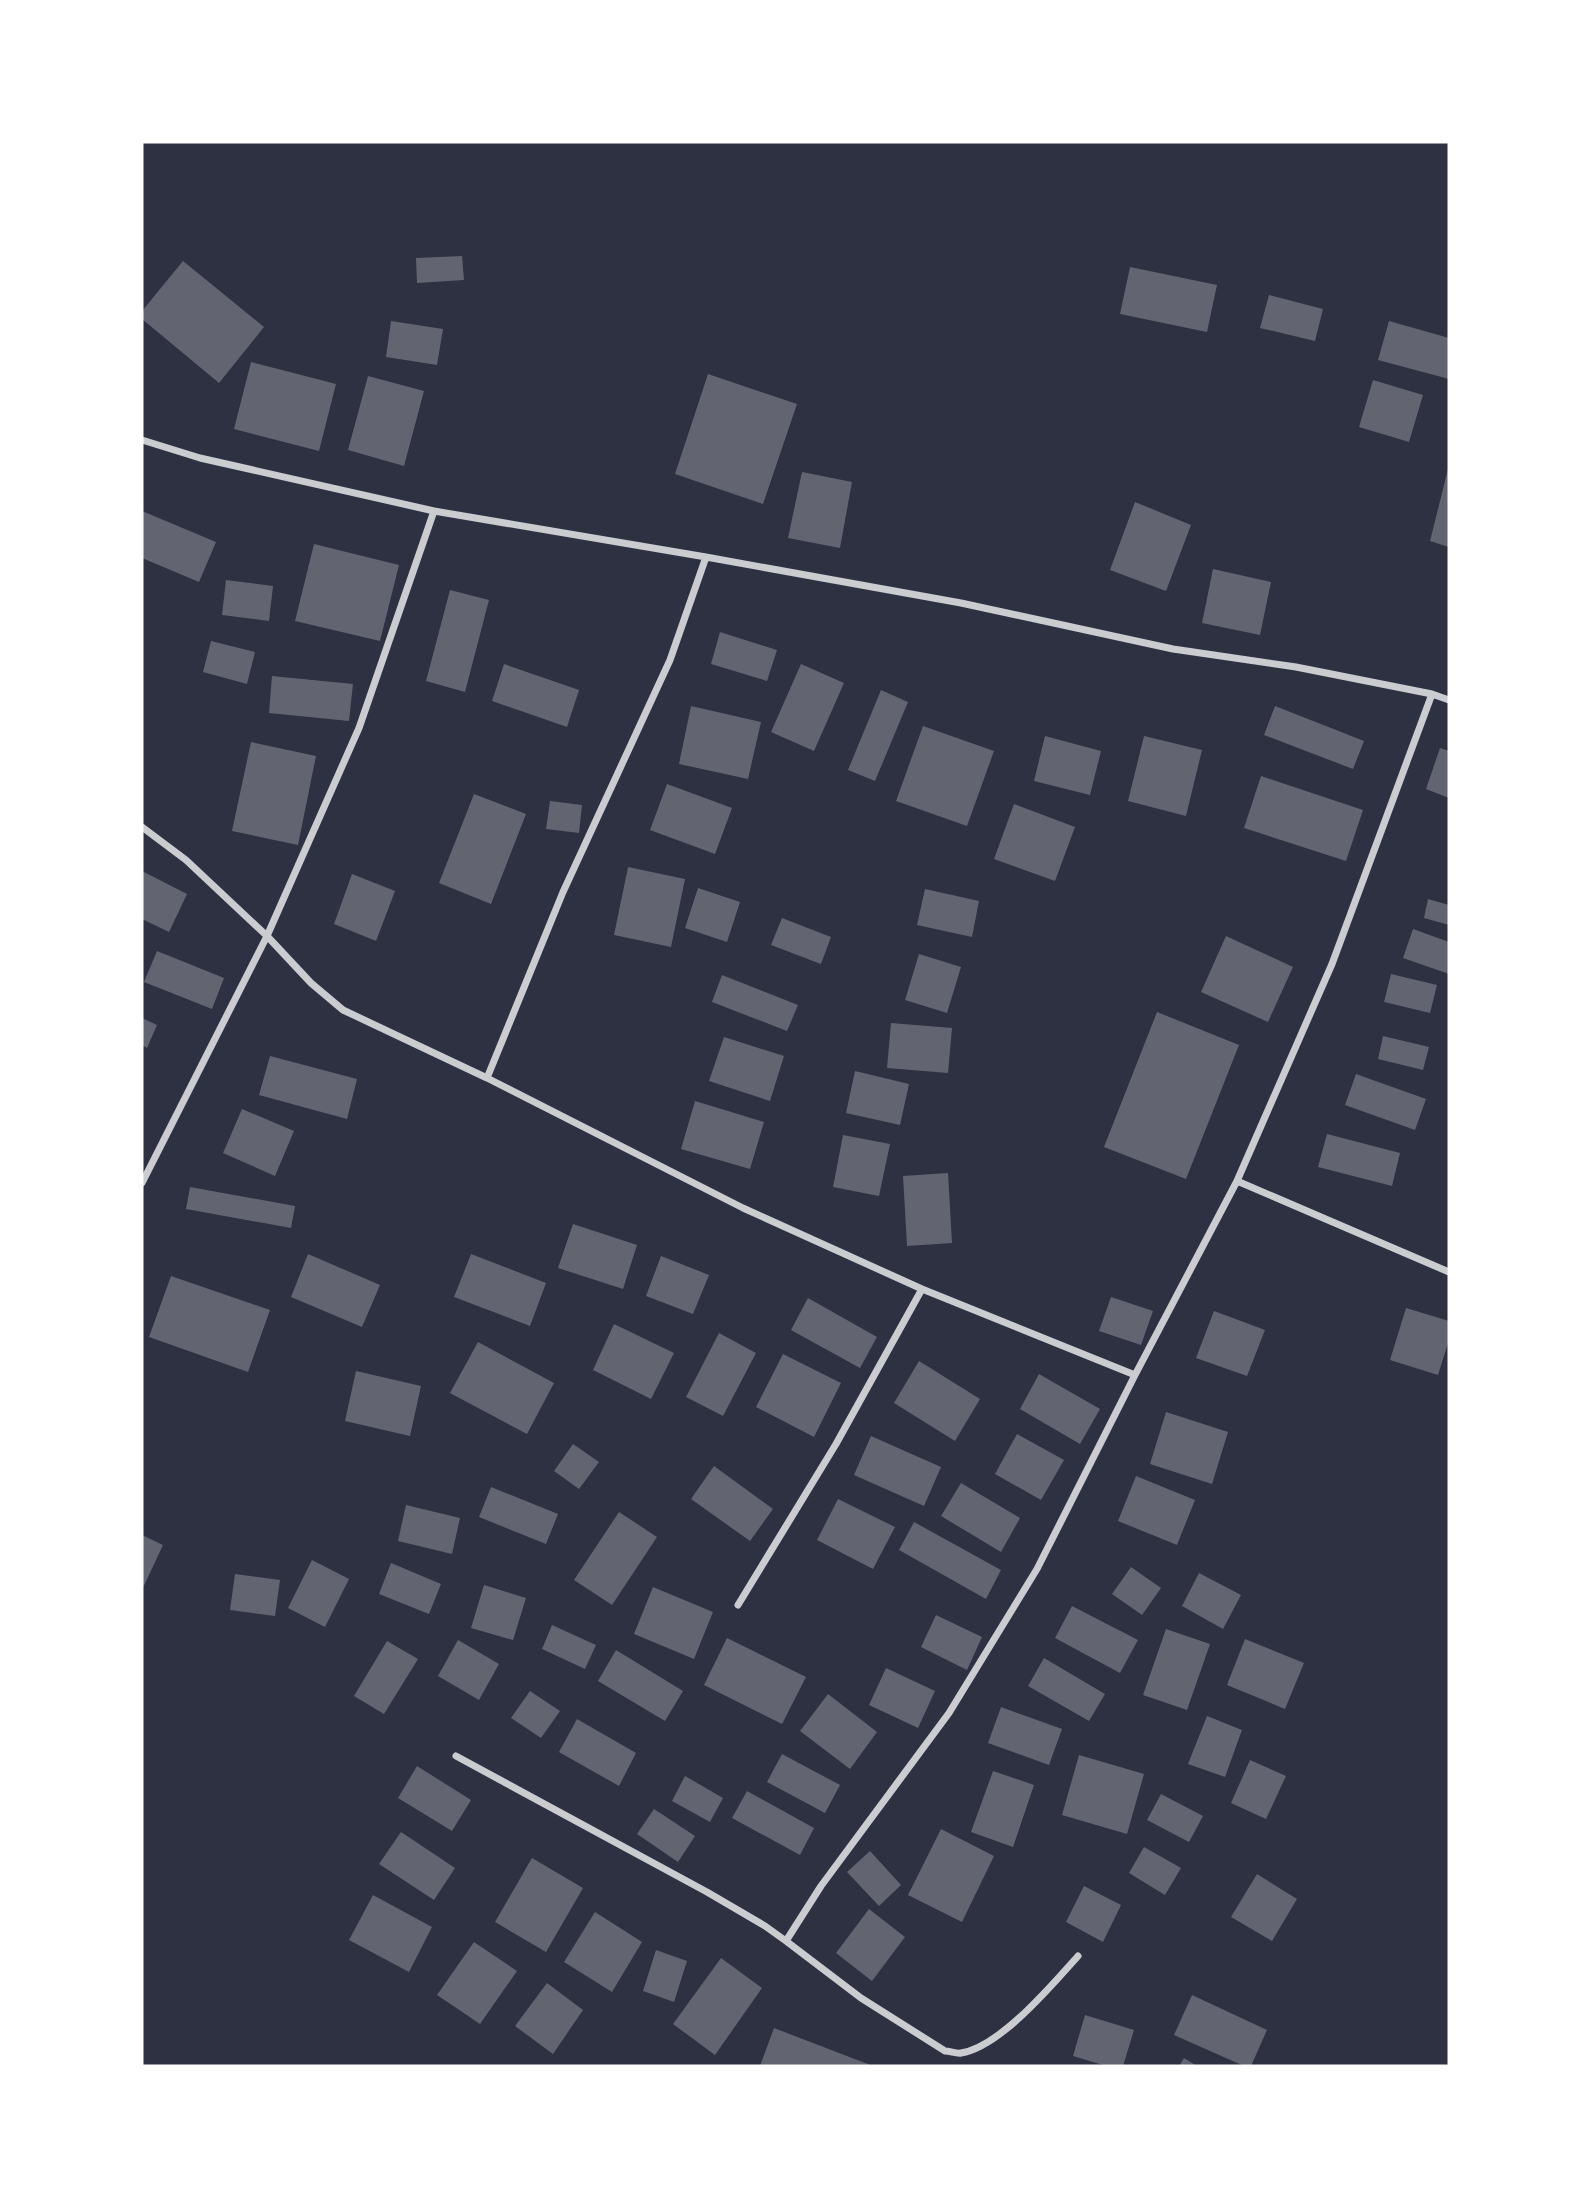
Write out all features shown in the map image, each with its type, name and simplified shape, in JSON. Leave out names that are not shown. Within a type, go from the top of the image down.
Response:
[{"type":"street","points":[[142,440],[200,458],[434,512],[961,603],[1173,649],[1296,667],[1432,694],[1449,700]]},
{"type":"street","points":[[142,1183],[267,936],[359,728],[434,512]]},
{"type":"street","points":[[487,1078],[563,892],[670,660],[706,557]]},
{"type":"street","points":[[786,1941],[821,1886],[950,1713],[1037,1569],[1237,1181],[1332,964],[1432,694]]},
{"type":"street","points":[[142,827],[186,860],[267,936],[311,983],[343,1010],[487,1078],[743,1208],[922,1289],[1135,1375]]},
{"type":"street","points":[[1237,1181],[1449,1272]]},
{"type":"street","points":[[738,1605],[836,1444],[922,1289]]},
{"type":"street","points":[[456,1756],[765,1926],[861,1997],[945,2051],[961,2053],[984,2045],[1022,2016],[1078,1956]]},
{"type":"building","points":[[462,256],[464,280],[417,283],[416,258]]},
{"type":"building","points":[[183,261],[264,327],[219,383],[142,319],[142,311]]},
{"type":"building","points":[[1130,267],[1217,285],[1207,332],[1120,314]]},
{"type":"building","points":[[1269,295],[1323,309],[1315,341],[1260,328]]},
{"type":"building","points":[[391,321],[443,329],[437,365],[386,357]]},
{"type":"building","points":[[1389,321],[1449,338],[1449,379],[1378,360]]},
{"type":"building","points":[[251,362],[336,384],[319,451],[234,429]]},
{"type":"building","points":[[708,374],[797,404],[763,504],[675,474]]},
{"type":"building","points":[[368,376],[424,391],[404,466],[348,450]]},
{"type":"building","points":[[1373,380],[1423,395],[1409,442],[1359,427]]},
{"type":"building","points":[[1449,469],[1449,547],[1430,541]]},
{"type":"building","points":[[802,472],[852,482],[840,548],[788,538]]},
{"type":"building","points":[[1135,502],[1191,525],[1166,591],[1110,570]]},
{"type":"building","points":[[142,511],[216,542],[199,582],[142,558]]},
{"type":"building","points":[[314,544],[399,565],[380,641],[295,621]]},
{"type":"building","points":[[1213,569],[1271,582],[1260,635],[1202,623]]},
{"type":"building","points":[[226,580],[273,586],[269,621],[222,615]]},
{"type":"building","points":[[450,590],[489,600],[465,692],[426,681]]},
{"type":"building","points":[[720,632],[777,650],[767,681],[711,664]]},
{"type":"building","points":[[211,641],[255,652],[247,684],[203,672]]},
{"type":"building","points":[[504,664],[579,690],[567,727],[492,701]]},
{"type":"building","points":[[801,664],[844,683],[814,751],[771,732]]},
{"type":"building","points":[[272,676],[353,684],[349,721],[269,713]]},
{"type":"building","points":[[881,690],[908,702],[875,781],[848,770]]},
{"type":"building","points":[[691,706],[761,722],[748,779],[679,764]]},
{"type":"building","points":[[1275,706],[1364,741],[1353,769],[1264,735]]},
{"type":"building","points":[[923,726],[994,751],[967,826],[896,801]]},
{"type":"building","points":[[1045,736],[1101,751],[1090,795],[1034,781]]},
{"type":"building","points":[[1144,736],[1202,750],[1186,816],[1128,801]]},
{"type":"building","points":[[251,742],[316,756],[298,845],[232,831]]},
{"type":"building","points":[[1440,748],[1449,751],[1449,798],[1426,789]]},
{"type":"building","points":[[1261,776],[1363,810],[1346,861],[1244,828]]},
{"type":"building","points":[[667,784],[732,808],[715,854],[650,830]]},
{"type":"building","points":[[474,794],[526,814],[491,904],[439,883]]},
{"type":"building","points":[[550,801],[582,805],[579,833],[546,829]]},
{"type":"building","points":[[1014,804],[1075,827],[1055,881],[994,859]]},
{"type":"building","points":[[628,867],[685,879],[671,947],[614,935]]},
{"type":"building","points":[[142,871],[187,894],[169,932],[142,919]]},
{"type":"building","points":[[352,874],[395,891],[376,941],[334,924]]},
{"type":"building","points":[[698,888],[740,902],[727,942],[685,928]]},
{"type":"building","points":[[925,889],[979,901],[972,937],[917,925]]},
{"type":"building","points":[[1428,899],[1449,905],[1449,925],[1424,918]]},
{"type":"building","points":[[782,918],[831,937],[821,964],[771,945]]},
{"type":"building","points":[[1413,929],[1449,942],[1449,974],[1403,958]]},
{"type":"building","points":[[1226,936],[1293,967],[1268,1022],[1201,992]]},
{"type":"building","points":[[157,951],[224,978],[212,1009],[144,982]]},
{"type":"building","points":[[919,954],[961,967],[947,1013],[905,1000]]},
{"type":"building","points":[[1391,974],[1437,985],[1430,1013],[1384,1002]]},
{"type":"building","points":[[722,975],[798,1005],[787,1031],[712,1002]]},
{"type":"building","points":[[1157,1012],[1239,1045],[1186,1179],[1104,1147]]},
{"type":"building","points":[[142,1018],[157,1025],[147,1048],[142,1045]]},
{"type":"building","points":[[891,1023],[952,1028],[948,1073],[887,1068]]},
{"type":"building","points":[[1383,1036],[1429,1047],[1423,1070],[1378,1059]]},
{"type":"building","points":[[724,1037],[784,1056],[770,1101],[709,1081]]},
{"type":"building","points":[[270,1056],[357,1079],[347,1119],[259,1095]]},
{"type":"building","points":[[855,1071],[909,1084],[900,1125],[846,1113]]},
{"type":"building","points":[[1356,1074],[1426,1099],[1415,1130],[1345,1105]]},
{"type":"building","points":[[695,1101],[764,1122],[750,1169],[681,1149]]},
{"type":"building","points":[[242,1109],[294,1131],[275,1176],[223,1153]]},
{"type":"building","points":[[1327,1134],[1400,1153],[1392,1186],[1318,1167]]},
{"type":"building","points":[[843,1135],[890,1144],[879,1196],[833,1187]]},
{"type":"building","points":[[948,1173],[952,1243],[907,1246],[903,1176]]},
{"type":"building","points":[[190,1187],[295,1206],[291,1228],[186,1209]]},
{"type":"building","points":[[573,1224],[637,1245],[623,1289],[558,1268]]},
{"type":"building","points":[[308,1254],[380,1285],[362,1327],[291,1297]]},
{"type":"building","points":[[471,1254],[546,1283],[530,1326],[454,1297]]},
{"type":"building","points":[[661,1256],[709,1275],[693,1314],[646,1296]]},
{"type":"building","points":[[171,1276],[270,1310],[248,1372],[149,1337]]},
{"type":"building","points":[[1111,1297],[1153,1311],[1141,1345],[1099,1331]]},
{"type":"building","points":[[808,1298],[877,1337],[860,1368],[791,1330]]},
{"type":"building","points":[[1406,1308],[1449,1321],[1449,1340],[1438,1375],[1390,1360]]},
{"type":"building","points":[[1214,1311],[1265,1330],[1247,1376],[1196,1358]]},
{"type":"building","points":[[614,1324],[674,1353],[651,1399],[593,1370]]},
{"type":"building","points":[[719,1333],[756,1353],[723,1416],[686,1397]]},
{"type":"building","points":[[478,1342],[554,1383],[527,1434],[450,1393]]},
{"type":"building","points":[[783,1354],[841,1383],[814,1437],[756,1407]]},
{"type":"building","points":[[919,1361],[980,1399],[955,1441],[894,1403]]},
{"type":"building","points":[[356,1371],[421,1386],[410,1436],[345,1421]]},
{"type":"building","points":[[1039,1374],[1100,1409],[1080,1444],[1020,1409]]},
{"type":"building","points":[[1166,1412],[1228,1432],[1212,1484],[1150,1464]]},
{"type":"building","points":[[1017,1434],[1064,1460],[1041,1500],[995,1474]]},
{"type":"building","points":[[871,1436],[941,1467],[924,1506],[854,1475]]},
{"type":"building","points":[[573,1444],[599,1462],[579,1489],[554,1471]]},
{"type":"building","points":[[714,1466],[773,1509],[750,1541],[691,1499]]},
{"type":"building","points":[[1136,1476],[1195,1500],[1177,1545],[1118,1521]]},
{"type":"building","points":[[961,1483],[1020,1518],[1001,1552],[941,1516]]},
{"type":"building","points":[[491,1487],[558,1514],[546,1544],[479,1517]]},
{"type":"building","points":[[838,1499],[895,1527],[873,1569],[817,1540]]},
{"type":"building","points":[[406,1505],[460,1518],[452,1554],[398,1541]]},
{"type":"building","points":[[619,1512],[657,1537],[612,1605],[574,1580]]},
{"type":"building","points":[[914,1522],[1001,1570],[986,1599],[899,1550]]},
{"type":"building","points":[[142,1535],[163,1545],[142,1590]]},
{"type":"building","points":[[312,1560],[349,1579],[325,1627],[288,1608]]},
{"type":"building","points":[[391,1563],[441,1584],[429,1614],[379,1594]]},
{"type":"building","points":[[1131,1567],[1161,1588],[1142,1615],[1112,1594]]},
{"type":"building","points":[[1199,1573],[1241,1595],[1223,1629],[1182,1606]]},
{"type":"building","points":[[235,1574],[280,1580],[275,1616],[230,1610]]},
{"type":"building","points":[[484,1585],[526,1598],[513,1640],[471,1628]]},
{"type":"building","points":[[653,1587],[713,1612],[694,1659],[634,1634]]},
{"type":"building","points":[[1072,1606],[1138,1640],[1120,1673],[1055,1638]]},
{"type":"building","points":[[936,1615],[982,1637],[967,1670],[921,1647]]},
{"type":"building","points":[[552,1625],[596,1645],[585,1669],[542,1649]]},
{"type":"building","points":[[1166,1629],[1210,1644],[1187,1710],[1143,1695]]},
{"type":"building","points":[[727,1638],[806,1677],[782,1724],[704,1685]]},
{"type":"building","points":[[1245,1639],[1304,1663],[1285,1709],[1227,1685]]},
{"type":"building","points":[[458,1640],[499,1664],[479,1700],[438,1676]]},
{"type":"building","points":[[387,1641],[418,1659],[384,1714],[354,1696]]},
{"type":"building","points":[[616,1650],[683,1691],[665,1721],[598,1681]]},
{"type":"building","points":[[1044,1658],[1105,1694],[1089,1721],[1028,1686]]},
{"type":"building","points":[[886,1668],[935,1691],[918,1728],[869,1705]]},
{"type":"building","points":[[530,1691],[560,1711],[541,1738],[511,1718]]},
{"type":"building","points":[[828,1694],[877,1732],[850,1769],[800,1731]]},
{"type":"building","points":[[1001,1707],[1062,1729],[1049,1765],[988,1743]]},
{"type":"building","points":[[1207,1716],[1242,1730],[1225,1777],[1188,1764]]},
{"type":"building","points":[[577,1719],[636,1753],[619,1786],[559,1752]]},
{"type":"building","points":[[782,1754],[840,1785],[825,1813],[767,1782]]},
{"type":"building","points":[[1079,1755],[1144,1774],[1127,1834],[1062,1815]]},
{"type":"building","points":[[1250,1760],[1286,1776],[1266,1819],[1231,1803]]},
{"type":"building","points":[[417,1766],[471,1800],[452,1831],[398,1798]]},
{"type":"building","points":[[993,1771],[1034,1785],[1013,1847],[971,1832]]},
{"type":"building","points":[[685,1776],[723,1798],[710,1822],[672,1801]]},
{"type":"building","points":[[747,1791],[814,1828],[800,1855],[732,1818]]},
{"type":"building","points":[[1161,1794],[1203,1816],[1189,1842],[1147,1820]]},
{"type":"building","points":[[654,1809],[695,1836],[678,1862],[637,1834]]},
{"type":"building","points":[[941,1829],[994,1856],[962,1922],[908,1895]]},
{"type":"building","points":[[401,1832],[455,1868],[434,1900],[379,1864]]},
{"type":"building","points":[[1144,1847],[1181,1868],[1165,1895],[1129,1873]]},
{"type":"building","points":[[870,1851],[901,1885],[879,1906],[847,1872]]},
{"type":"building","points":[[532,1858],[583,1888],[546,1952],[495,1922]]},
{"type":"building","points":[[1257,1874],[1297,1899],[1272,1941],[1231,1917]]},
{"type":"building","points":[[1084,1886],[1121,1905],[1103,1942],[1066,1922]]},
{"type":"building","points":[[373,1895],[432,1927],[409,1972],[349,1940]]},
{"type":"building","points":[[869,1909],[905,1937],[872,1981],[836,1953]]},
{"type":"building","points":[[595,1912],[642,1942],[612,1992],[564,1962]]},
{"type":"building","points":[[474,1942],[517,1971],[480,2024],[437,1995]]},
{"type":"building","points":[[656,1950],[687,1961],[674,2002],[643,1991]]},
{"type":"building","points":[[721,1958],[762,1988],[715,2055],[673,2024]]},
{"type":"building","points":[[547,1983],[583,2010],[553,2054],[515,2026]]},
{"type":"building","points":[[1192,1995],[1267,2030],[1251,2066],[1244,2066],[1174,2035]]},
{"type":"building","points":[[1085,2015],[1134,2030],[1123,2066],[1106,2066],[1073,2056]]},
{"type":"building","points":[[774,2028],[873,2066],[760,2066]]},
{"type":"building","points":[[1184,2058],[1197,2066],[1179,2066]]}]
